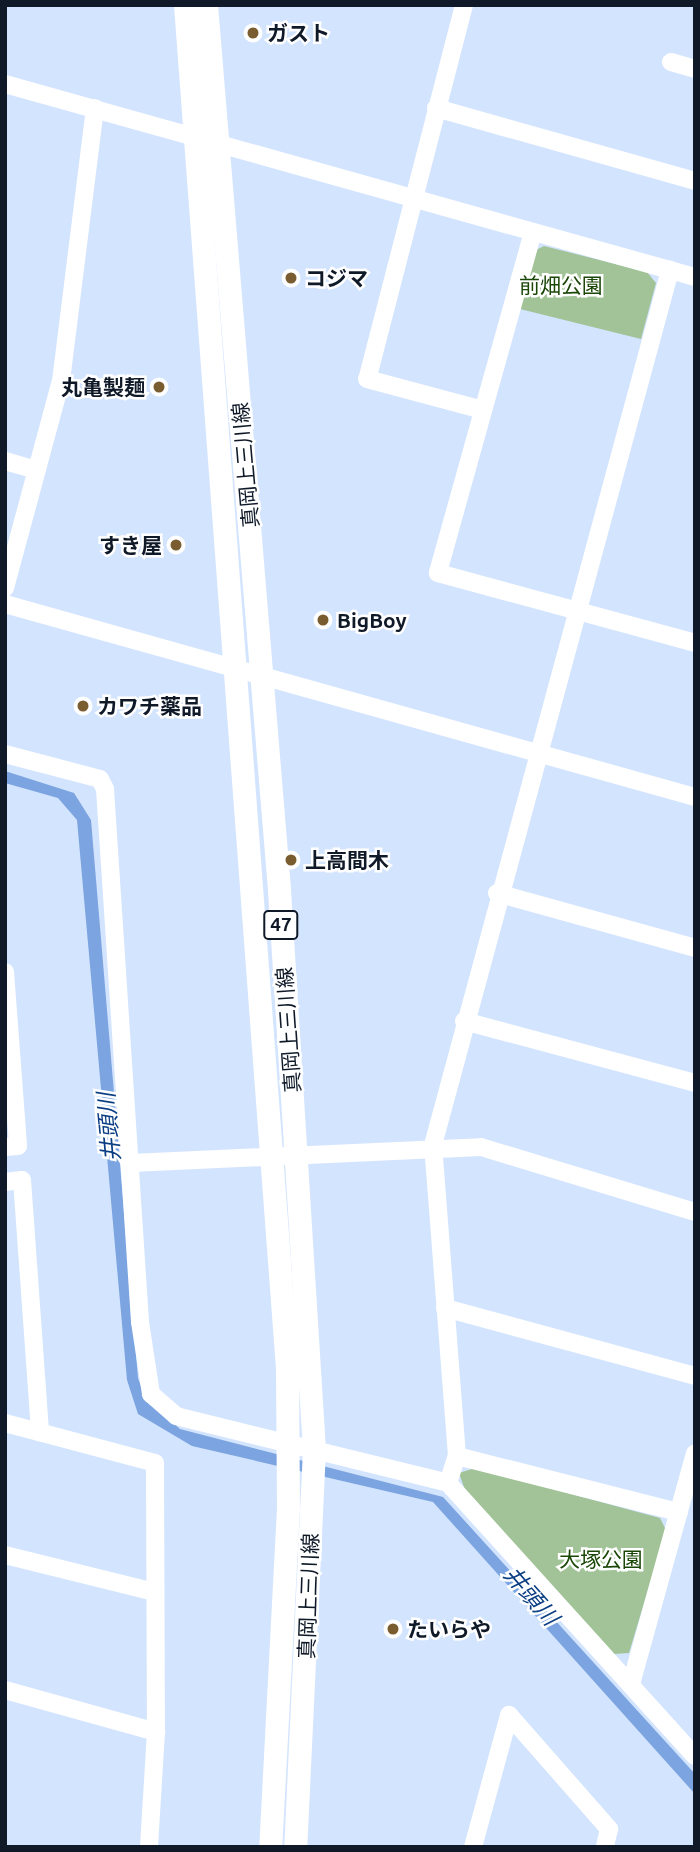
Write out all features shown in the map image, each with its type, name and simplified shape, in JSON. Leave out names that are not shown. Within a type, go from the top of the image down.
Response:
[{"type":"main road","name":"真岡上三川線","points":[[185,5],[208,141],[262,675],[285,1152],[289,1443],[270,1847]]},
{"type":"main road","name":"真岡上三川線","points":[[206,5],[208,141],[237,668],[314,1449],[295,1847]]},
{"type":"street","points":[[464,5],[367,379],[483,411]]},
{"type":"street","points":[[671,62],[695,69]]},
{"type":"street","points":[[5,85],[695,277]]},
{"type":"street","points":[[5,588],[61,381],[95,108]]},
{"type":"street","points":[[436,108],[695,181]]},
{"type":"street","points":[[533,232],[438,573],[695,643]]},
{"type":"street","points":[[448,1483],[457,1456],[433,1145],[497,894],[670,270]]},
{"type":"street","points":[[5,461],[37,470]]},
{"type":"street","points":[[5,604],[695,797]]},
{"type":"street","points":[[5,754],[100,779],[105,789],[140,1322],[151,1394],[176,1416],[448,1483],[695,1756]]},
{"type":"street","points":[[497,894],[695,948]]},
{"type":"street","points":[[5,972],[18,1146],[5,1147]]},
{"type":"street","points":[[464,1021],[695,1083]]},
{"type":"street","points":[[131,1163],[433,1145],[481,1147],[695,1212]]},
{"type":"street","points":[[5,1182],[22,1180],[40,1432]]},
{"type":"street","points":[[445,1308],[695,1376]]},
{"type":"street","points":[[5,1423],[155,1463],[156,1731],[149,1847]]},
{"type":"street","points":[[631,1684],[695,1454]]},
{"type":"street","points":[[457,1456],[679,1512]]},
{"type":"street","points":[[5,1555],[155,1592]]},
{"type":"street","points":[[5,1690],[156,1731]]},
{"type":"street","points":[[472,1847],[509,1715],[610,1829],[605,1847]]},
{"type":"green space","name":"前畑公園","points":[[544,246],[647,272],[656,283],[641,339],[520,309],[536,250]]},
{"type":"green space","name":"大塚公園","points":[[475,1468],[660,1518],[666,1530],[629,1653],[614,1654],[465,1490],[459,1473]]},
{"type":"water","name":"井頭川","points":[[5,771],[74,793],[91,820],[138,1378],[145,1398],[180,1429],[443,1497],[695,1774],[695,1794],[433,1502],[192,1446],[138,1414],[127,1380],[77,820],[58,798],[5,783]]},
{"type":"place","name":"ガスト","points":[[253,33]]},
{"type":"place","name":"コジマ","points":[[291,278]]},
{"type":"place","name":"丸亀製麺","points":[[159,387]]},
{"type":"place","name":"すき屋","points":[[176,545]]},
{"type":"place","name":"BigBoy","points":[[323,620]]},
{"type":"place","name":"カワチ薬品","points":[[83,706]]},
{"type":"place","name":"上高間木","points":[[291,860]]},
{"type":"place","name":"たいらや","points":[[393,1629]]}]
